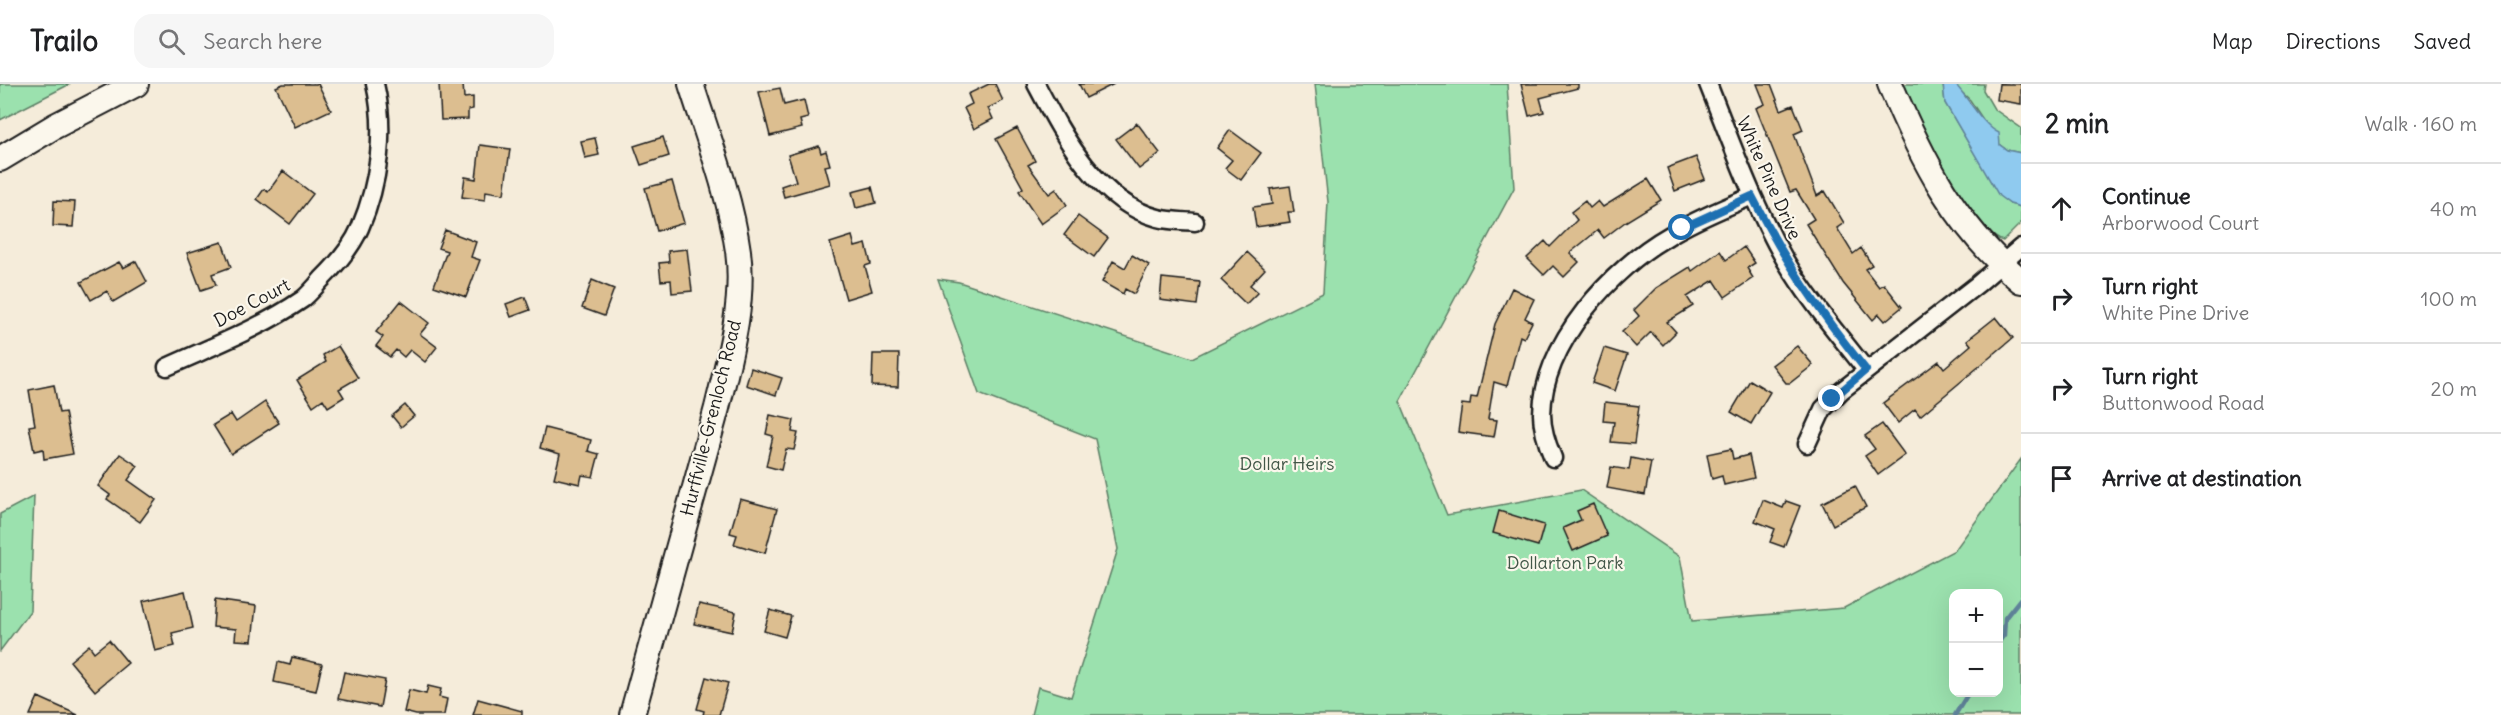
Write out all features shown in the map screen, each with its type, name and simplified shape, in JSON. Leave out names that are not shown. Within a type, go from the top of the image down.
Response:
[{"type":"main road","points":[[0,159],[55,126],[136,84]]},
{"type":"main road","name":"Hurffville-Grenloch Road","points":[[632,715],[719,398],[737,312],[738,260],[731,219],[691,84]]},
{"type":"main road","points":[[1890,84],[1920,153],[1939,187],[2002,265],[2021,281]]},
{"type":"street","name":"Doe Court","points":[[168,366],[268,321],[305,297],[337,264],[360,229],[375,182],[380,141],[379,100],[375,84]]},
{"type":"street","points":[[1036,84],[1073,149],[1106,187],[1143,212],[1173,221],[1195,222]]},
{"type":"street","name":"White Pine Drive","points":[[1708,84],[1752,196],[1773,237],[1799,282],[1866,370]]},
{"type":"street","points":[[1553,458],[1547,444],[1542,415],[1546,384],[1566,339],[1588,306],[1623,270],[1659,241],[1752,196]]},
{"type":"street","points":[[1807,444],[1823,409],[1841,391],[2002,265],[2021,247]]},
{"type":"green space","points":[[0,84],[70,84],[0,120]]},
{"type":"green space","points":[[1315,84],[1507,84],[1514,188],[1400,401],[1447,515],[1581,490],[1680,557],[1692,621],[1844,608],[1955,550],[2021,459],[2021,715],[1031,715],[1038,687],[1071,697],[1118,549],[1095,439],[979,394],[938,279],[959,282],[1192,358],[1323,293],[1328,202]]},
{"type":"green space","points":[[1903,84],[1943,84],[1945,103],[1999,195],[2010,204],[2021,207],[2021,223],[2003,241],[1993,236],[1982,225],[1947,175],[1922,131]]},
{"type":"green space","points":[[1953,84],[1984,84],[1983,90],[1994,109],[2021,128],[2021,153],[2007,150],[2000,145],[1970,100]]},
{"type":"green space","points":[[34,496],[30,611],[0,651],[0,514]]},
{"type":"water","points":[[1943,84],[1956,85],[1982,119],[1999,133],[2000,145],[2007,150],[2021,153],[2021,207],[2010,204],[1999,196],[1945,103]]},
{"type":"building","points":[[283,84],[318,84],[331,110],[295,127],[276,87]]},
{"type":"building","points":[[439,84],[463,84],[464,98],[473,97],[473,109],[468,110],[468,119],[441,120]]},
{"type":"building","points":[[989,84],[995,84],[1003,101],[988,108],[993,119],[974,129],[964,108],[972,104],[968,94]]},
{"type":"building","points":[[1079,84],[1114,84],[1086,98]]},
{"type":"building","points":[[1521,84],[1578,84],[1578,88],[1540,98],[1544,112],[1529,116]]},
{"type":"building","points":[[1757,84],[1771,84],[1781,110],[1793,105],[1803,130],[1794,134],[1817,196],[1825,191],[1844,223],[1837,228],[1853,254],[1861,248],[1872,265],[1865,269],[1879,287],[1884,284],[1902,307],[1885,321],[1879,314],[1873,320],[1843,283],[1806,224],[1814,219],[1796,190],[1790,192],[1756,108],[1765,104]]},
{"type":"building","points":[[1999,84],[2021,84],[2021,104],[1997,100]]},
{"type":"building","points":[[780,88],[784,105],[804,100],[808,118],[800,120],[802,128],[770,136],[759,92]]},
{"type":"building","points":[[1137,123],[1160,153],[1139,169],[1116,139]]},
{"type":"building","points":[[1017,128],[1035,161],[1028,165],[1049,194],[1056,189],[1067,205],[1041,224],[1019,191],[1023,188],[996,139]]},
{"type":"building","points":[[1230,130],[1261,153],[1241,180],[1225,168],[1232,160],[1217,148]]},
{"type":"building","points":[[663,137],[669,156],[641,165],[634,146]]},
{"type":"building","points":[[595,138],[599,155],[585,158],[581,141]]},
{"type":"building","points":[[480,145],[510,149],[504,194],[486,191],[485,200],[462,197],[465,177],[476,179]]},
{"type":"building","points":[[819,146],[821,153],[826,151],[830,165],[825,166],[830,184],[784,197],[781,186],[796,181],[788,155]]},
{"type":"building","points":[[1696,157],[1705,179],[1675,191],[1667,168]]},
{"type":"building","points":[[283,171],[313,194],[290,224],[257,199],[264,189],[268,192]]},
{"type":"building","points":[[1648,179],[1661,200],[1604,238],[1598,230],[1570,253],[1579,262],[1564,277],[1553,266],[1544,275],[1527,258],[1545,241],[1550,247],[1577,220],[1571,212],[1585,201],[1590,208],[1598,201],[1603,207]]},
{"type":"building","points":[[672,181],[684,223],[657,231],[645,188]]},
{"type":"building","points":[[1290,186],[1294,212],[1288,212],[1290,222],[1256,227],[1253,207],[1272,204],[1270,189]]},
{"type":"building","points":[[872,187],[876,203],[856,208],[852,192]]},
{"type":"building","points":[[54,201],[75,202],[73,227],[53,226]]},
{"type":"building","points":[[1078,216],[1108,238],[1094,257],[1064,235]]},
{"type":"building","points":[[445,230],[476,242],[471,257],[480,260],[466,297],[434,286],[447,251],[438,248]]},
{"type":"building","points":[[852,236],[855,247],[866,244],[871,264],[865,266],[872,291],[846,299],[830,243]]},
{"type":"building","points":[[222,242],[231,267],[212,274],[216,285],[201,290],[187,253]]},
{"type":"building","points":[[1744,247],[1755,263],[1747,268],[1753,278],[1725,297],[1714,280],[1687,297],[1693,306],[1667,322],[1676,332],[1663,345],[1651,332],[1636,347],[1622,332],[1639,316],[1634,310],[1656,288],[1690,267],[1692,271],[1720,251],[1726,260]]},
{"type":"building","points":[[687,249],[692,291],[672,293],[671,280],[661,281],[659,263],[669,262],[668,251]]},
{"type":"building","points":[[1247,252],[1265,269],[1250,285],[1258,292],[1246,304],[1221,280]]},
{"type":"building","points":[[1132,255],[1149,265],[1134,294],[1125,289],[1123,294],[1102,282],[1113,261],[1125,268]]},
{"type":"building","points":[[136,261],[147,282],[113,302],[107,291],[91,300],[81,282],[119,262],[123,268]]},
{"type":"building","points":[[1162,278],[1200,282],[1197,305],[1160,300]]},
{"type":"building","points":[[592,280],[614,289],[604,316],[582,308]]},
{"type":"building","points":[[1512,288],[1534,299],[1525,318],[1532,322],[1524,338],[1520,336],[1507,386],[1494,382],[1488,419],[1497,420],[1494,437],[1458,432],[1462,404],[1470,405],[1471,397],[1477,398],[1495,324]]},
{"type":"building","points":[[525,297],[530,310],[511,317],[506,304]]},
{"type":"building","points":[[401,301],[429,323],[420,334],[437,347],[425,362],[410,350],[404,357],[396,350],[390,357],[376,346],[383,337],[376,332]]},
{"type":"building","points":[[1996,317],[2013,338],[1920,416],[1915,409],[1898,423],[1883,403],[1939,361],[1944,368],[1971,345],[1967,340]]},
{"type":"building","points":[[338,346],[358,378],[339,389],[344,397],[328,407],[323,399],[313,406],[297,380],[326,362],[323,355]]},
{"type":"building","points":[[1797,346],[1813,365],[1790,383],[1786,383],[1772,365]]},
{"type":"building","points":[[1604,348],[1627,355],[1615,391],[1592,383]]},
{"type":"building","points":[[873,354],[899,354],[898,387],[872,386]]},
{"type":"building","points":[[751,368],[782,378],[776,395],[746,385]]},
{"type":"building","points":[[1750,380],[1770,392],[1751,424],[1731,412]]},
{"type":"building","points":[[54,385],[59,413],[65,412],[73,454],[44,459],[43,449],[34,451],[29,426],[35,425],[29,390]]},
{"type":"building","points":[[265,402],[279,423],[231,454],[213,425],[231,414],[236,422]]},
{"type":"building","points":[[1605,402],[1639,406],[1634,444],[1611,442],[1614,422],[1603,421]]},
{"type":"building","points":[[405,405],[414,416],[401,427],[392,416]]},
{"type":"building","points":[[770,415],[794,420],[792,432],[798,433],[794,450],[786,449],[781,470],[766,466],[773,436],[766,434]]},
{"type":"building","points":[[1882,424],[1905,455],[1878,475],[1865,456],[1875,449],[1865,436]]},
{"type":"building","points":[[545,428],[591,440],[588,451],[599,454],[593,477],[582,475],[580,484],[554,478],[560,454],[540,448]]},
{"type":"building","points":[[1731,449],[1733,459],[1749,455],[1754,478],[1724,485],[1722,476],[1712,479],[1707,454]]},
{"type":"building","points":[[120,454],[138,466],[128,480],[156,500],[140,522],[107,499],[110,495],[98,486]]},
{"type":"building","points":[[1631,458],[1651,462],[1645,495],[1607,488],[1611,467],[1629,470]]},
{"type":"building","points":[[1855,486],[1866,507],[1833,525],[1822,503]]},
{"type":"building","points":[[740,499],[777,509],[765,553],[734,544],[737,535],[730,533]]},
{"type":"building","points":[[1763,500],[1783,508],[1786,501],[1800,506],[1784,547],[1770,542],[1775,529],[1755,521]]},
{"type":"building","points":[[1593,504],[1607,536],[1573,551],[1563,528],[1581,520],[1577,511]]},
{"type":"building","points":[[1499,511],[1544,525],[1538,546],[1493,533]]},
{"type":"building","points":[[185,591],[193,628],[172,633],[175,646],[155,651],[143,601]]},
{"type":"building","points":[[215,600],[256,606],[252,641],[235,640],[236,629],[213,627]]},
{"type":"building","points":[[699,604],[736,612],[732,632],[694,624]]},
{"type":"building","points":[[770,610],[791,616],[785,637],[764,631]]},
{"type":"building","points":[[109,640],[128,663],[95,691],[70,661],[89,645],[94,652]]},
{"type":"building","points":[[292,657],[322,664],[316,691],[274,682],[278,662],[290,665]]},
{"type":"building","points":[[344,672],[385,680],[380,707],[338,699]]},
{"type":"building","points":[[706,677],[728,683],[719,715],[703,715],[704,711],[697,709]]},
{"type":"building","points":[[428,686],[441,689],[439,697],[447,699],[444,715],[416,715],[404,712],[409,690],[426,694]]},
{"type":"building","points":[[38,697],[78,715],[30,715]]},
{"type":"building","points":[[478,699],[522,711],[522,715],[473,715]]},
{"type":"waterway","points":[[2003,636],[2005,618],[2021,598]]},
{"type":"waterway","points":[[1955,715],[1966,697]]},
{"type":"route","points":[[1682,228],[1752,196],[1786,262],[1799,282],[1866,370],[1832,399]]},
{"type":"park label","name":"Dollar Heirs","points":[[1287,464]]},
{"type":"park label","name":"Dollarton Park","points":[[1565,563]]}]
